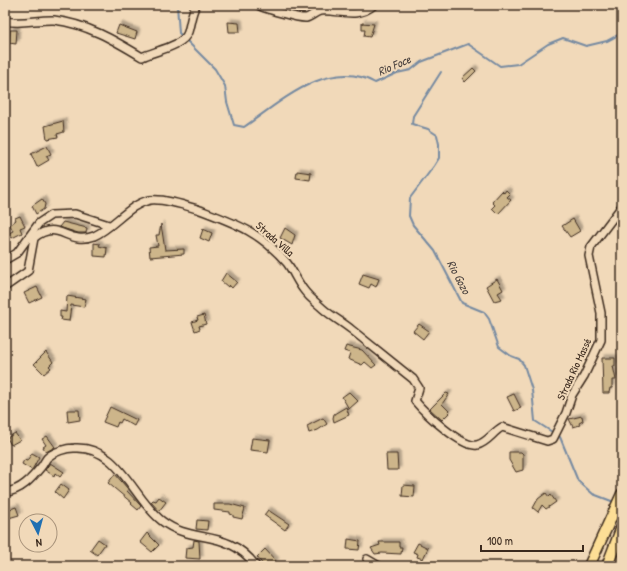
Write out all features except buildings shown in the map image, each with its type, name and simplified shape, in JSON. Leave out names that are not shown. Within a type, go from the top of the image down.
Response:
[{"type":"highway","points":[[589,566],[622,494]]},
{"type":"highway","points":[[607,566],[622,527]]},
{"type":"street","points":[[5,21],[53,20],[72,23],[110,38],[142,57],[177,44],[188,34],[191,14],[196,5]]},
{"type":"street","points":[[258,5],[261,8],[275,10],[295,18],[306,18],[319,11],[351,14],[371,8],[374,5]]},
{"type":"street","name":"Strada Villa","points":[[34,234],[50,229],[79,238],[89,238],[98,234],[144,202],[151,200],[184,204],[244,227],[255,234],[286,262],[304,290],[321,307],[413,379],[419,388],[415,401],[434,420],[460,440],[476,446],[483,444],[502,427],[547,441],[552,439],[557,430]]},
{"type":"street","name":"Strada Rio Massé","points":[[557,430],[566,413],[572,394],[584,376],[601,340],[601,313],[589,256],[592,247],[622,206]]},
{"type":"street","points":[[5,288],[28,271],[34,234],[39,223],[51,215],[62,213],[88,216],[109,225]]},
{"type":"street","points":[[5,260],[17,253],[34,234]]},
{"type":"street","points":[[5,492],[21,486],[32,478],[48,457],[68,449],[86,448],[106,459],[123,473],[152,513],[163,522],[178,530],[228,543],[240,549],[256,566]]},
{"type":"street","points":[[367,559],[379,566]]},
{"type":"waterway","name":"Rio Foce","points":[[177,5],[179,33],[215,69],[225,86],[227,102],[234,125],[244,127],[289,95],[323,79],[340,75],[358,76],[375,83],[397,73],[411,70],[421,62],[468,44],[500,66],[518,64],[548,44],[563,38],[586,46],[607,41],[622,33]]},
{"type":"waterway","name":"Rio Gozo","points":[[441,72],[413,116],[412,124],[428,129],[437,135],[439,144],[439,158],[410,198],[409,216],[413,225],[435,251],[462,303],[484,312],[489,319],[499,347],[511,356],[519,359],[524,365],[532,390],[535,421],[560,437],[578,481],[593,494],[614,502]]}]
